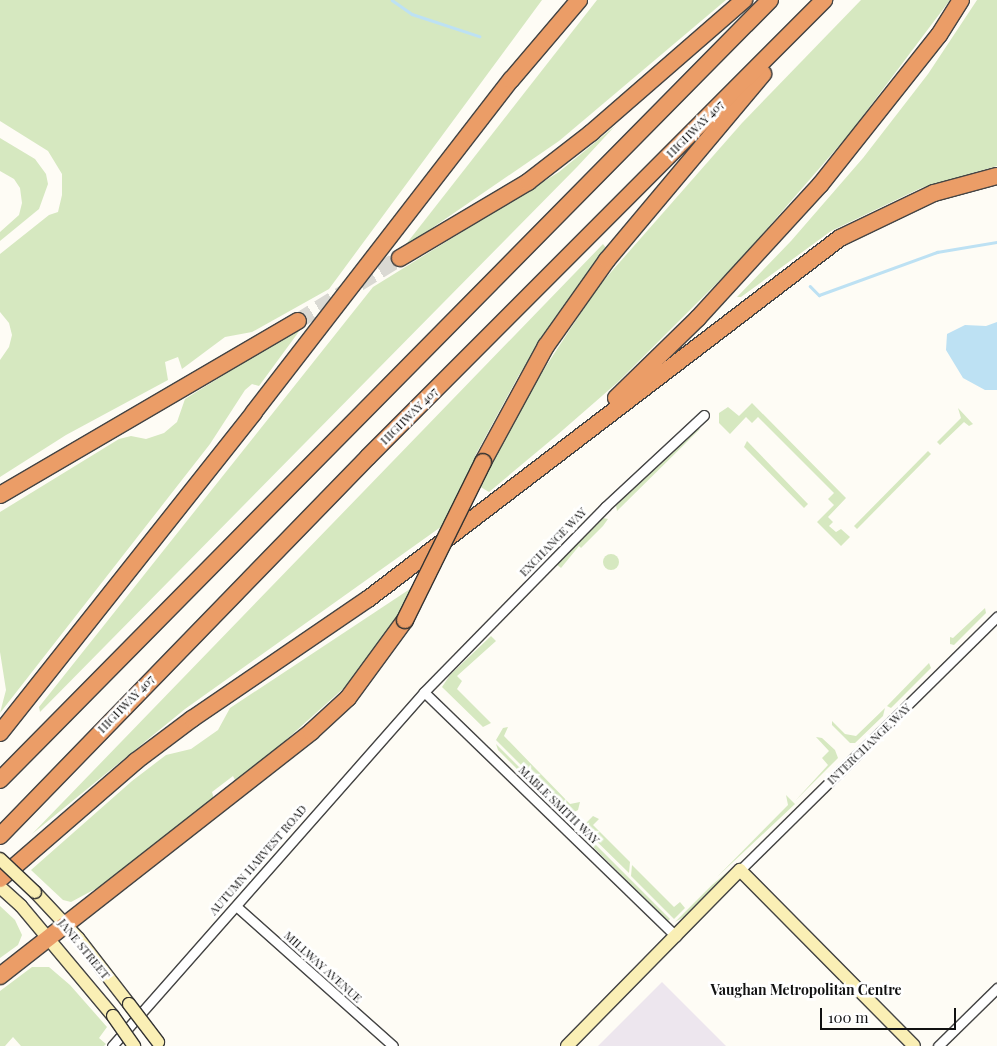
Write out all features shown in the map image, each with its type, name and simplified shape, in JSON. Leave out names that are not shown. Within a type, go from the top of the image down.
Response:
[{"type":"highway","points":[[511,80],[565,0]]},
{"type":"highway","points":[[0,733],[248,420],[511,80],[579,0]]},
{"type":"highway","points":[[400,258],[528,182],[591,133],[744,0]]},
{"type":"highway","points":[[0,780],[770,0]]},
{"type":"highway","points":[[0,976],[64,923],[311,732],[348,698],[405,620],[483,462],[546,346],[607,260],[824,0]]},
{"type":"highway","name":"HIGHWAY 407","points":[[0,836],[368,457],[824,0]]},
{"type":"highway","points":[[583,432],[712,304],[820,185],[939,35],[961,0]]},
{"type":"highway","points":[[0,879],[136,761],[192,719],[368,599],[486,511],[583,432],[840,238],[934,192],[997,176]]},
{"type":"highway","points":[[0,495],[298,321]]},
{"type":"street","name":"EXCHANGE WAY","points":[[424,692],[605,507],[704,415]]},
{"type":"street","name":"INTERCHANGE WAY","points":[[567,1046],[740,870],[997,617]]},
{"type":"street","name":"AUTUMN HARVEST ROAD","points":[[112,1046],[424,692]]},
{"type":"street","name":"MABLE SMITH WAY","points":[[424,692],[676,936]]},
{"type":"street","name":"JANE STREET","points":[[0,859],[64,923],[159,1044]]},
{"type":"street","points":[[740,870],[914,1046]]},
{"type":"street","name":"JANE STREET","points":[[0,887],[21,906],[48,937],[113,1016],[134,1046]]},
{"type":"street","name":"MILLWAY AVENUE","points":[[236,906],[393,1046]]},
{"type":"street","points":[[938,1046],[997,988]]},
{"type":"shaded area","points":[[662,982],[726,1046],[598,1046]]},
{"type":"green space","points":[[0,0],[542,0],[329,289],[252,332],[225,337],[182,369],[178,357],[165,362],[168,380],[66,435],[0,477],[0,360],[9,347],[12,335],[9,323],[0,312],[0,254],[49,215],[58,212],[62,195],[62,174],[48,151],[0,121]]},
{"type":"green space","points":[[597,0],[726,0],[559,141],[403,248]]},
{"type":"green space","points":[[861,0],[950,0],[850,133],[740,260],[618,382],[556,436],[489,492],[479,486],[535,383],[597,288],[742,123]]},
{"type":"green space","points":[[977,0],[997,0],[997,166],[921,188],[831,231],[741,297],[737,297],[791,241],[863,158],[928,74]]},
{"type":"green space","points":[[615,126],[577,167],[40,712],[39,707],[373,287],[559,172]]},
{"type":"green space","points":[[0,138],[35,159],[46,174],[48,184],[39,209],[0,241],[0,232],[19,215],[22,203],[20,188],[14,179],[0,171]]},
{"type":"green space","points":[[603,244],[609,252],[563,309],[519,375],[475,456],[475,463],[445,524],[185,709],[32,834]]},
{"type":"green space","points":[[303,326],[259,386],[252,384],[245,390],[210,444],[0,713],[6,690],[0,652],[0,512],[119,439],[131,436],[146,439],[164,433],[177,422],[185,399]]},
{"type":"green space","points":[[752,403],[846,498],[828,517],[833,522],[829,526],[836,532],[841,529],[850,537],[841,546],[817,522],[834,505],[828,499],[834,493],[758,417],[752,423],[746,417],[730,434],[719,423],[719,413],[728,407],[739,416]]},
{"type":"green space","points":[[958,408],[973,424],[969,426],[964,422],[940,445],[937,442],[961,418]]},
{"type":"green space","points":[[699,428],[617,511],[616,505],[686,436]]},
{"type":"green space","points":[[747,441],[808,504],[804,508],[744,447]]},
{"type":"green space","points":[[928,451],[931,454],[857,529],[854,526]]},
{"type":"green space","points":[[603,518],[608,519],[603,526],[581,548],[579,546],[561,568],[556,564]]},
{"type":"green space","points":[[611,554],[617,556],[619,562],[617,568],[611,570],[605,568],[603,562],[605,556]]},
{"type":"green space","points":[[413,587],[396,619],[345,687],[258,765],[236,782],[233,776],[212,792],[214,799],[99,887],[71,902],[63,900],[31,870],[132,781],[166,755],[191,749],[218,730],[230,708]]},
{"type":"green space","points":[[985,608],[986,613],[954,645],[950,644],[950,637],[953,638]]},
{"type":"green space","points":[[491,636],[496,641],[457,676],[462,681],[457,689],[491,723],[483,727],[442,687],[450,675]]},
{"type":"green space","points":[[929,663],[931,668],[891,708],[887,706]]},
{"type":"green space","points":[[885,708],[883,716],[855,743],[850,743],[832,725],[832,721],[845,734],[856,736]]},
{"type":"green space","points":[[508,727],[504,736],[570,804],[580,802],[578,810],[570,814],[496,740],[503,728]]},
{"type":"green space","points":[[816,737],[822,738],[835,750],[838,758],[795,801],[828,765],[822,758],[829,751]]},
{"type":"green space","points":[[496,744],[566,814],[561,813],[498,750]]},
{"type":"green space","points":[[786,795],[795,804],[717,877],[788,805]]},
{"type":"green space","points":[[593,816],[599,819],[593,825],[630,862],[629,873],[582,827]]},
{"type":"green space","points":[[583,832],[670,919],[668,921],[584,838]]},
{"type":"green space","points":[[739,862],[689,914],[675,922],[712,885]]},
{"type":"green space","points":[[632,865],[674,907],[680,902],[685,908],[674,919],[631,876]]},
{"type":"green space","points":[[0,906],[15,920],[22,935],[18,945],[0,958]]},
{"type":"green space","points":[[32,967],[49,967],[70,985],[107,1027],[99,1038],[106,1044],[104,1046],[21,1046],[13,1037],[5,1046],[0,1046],[0,991]]},
{"type":"water","points":[[997,322],[997,390],[985,390],[963,378],[946,350],[947,334],[965,325],[986,326]]},
{"type":"waterway","points":[[392,0],[412,14],[479,36]]},
{"type":"waterway","points":[[810,286],[819,295],[937,252],[997,242]]},
{"type":"tunnel","points":[[298,321],[400,258]]},
{"type":"district","name":"Vaughan Metropolitan Centre","points":[[806,990]]}]
